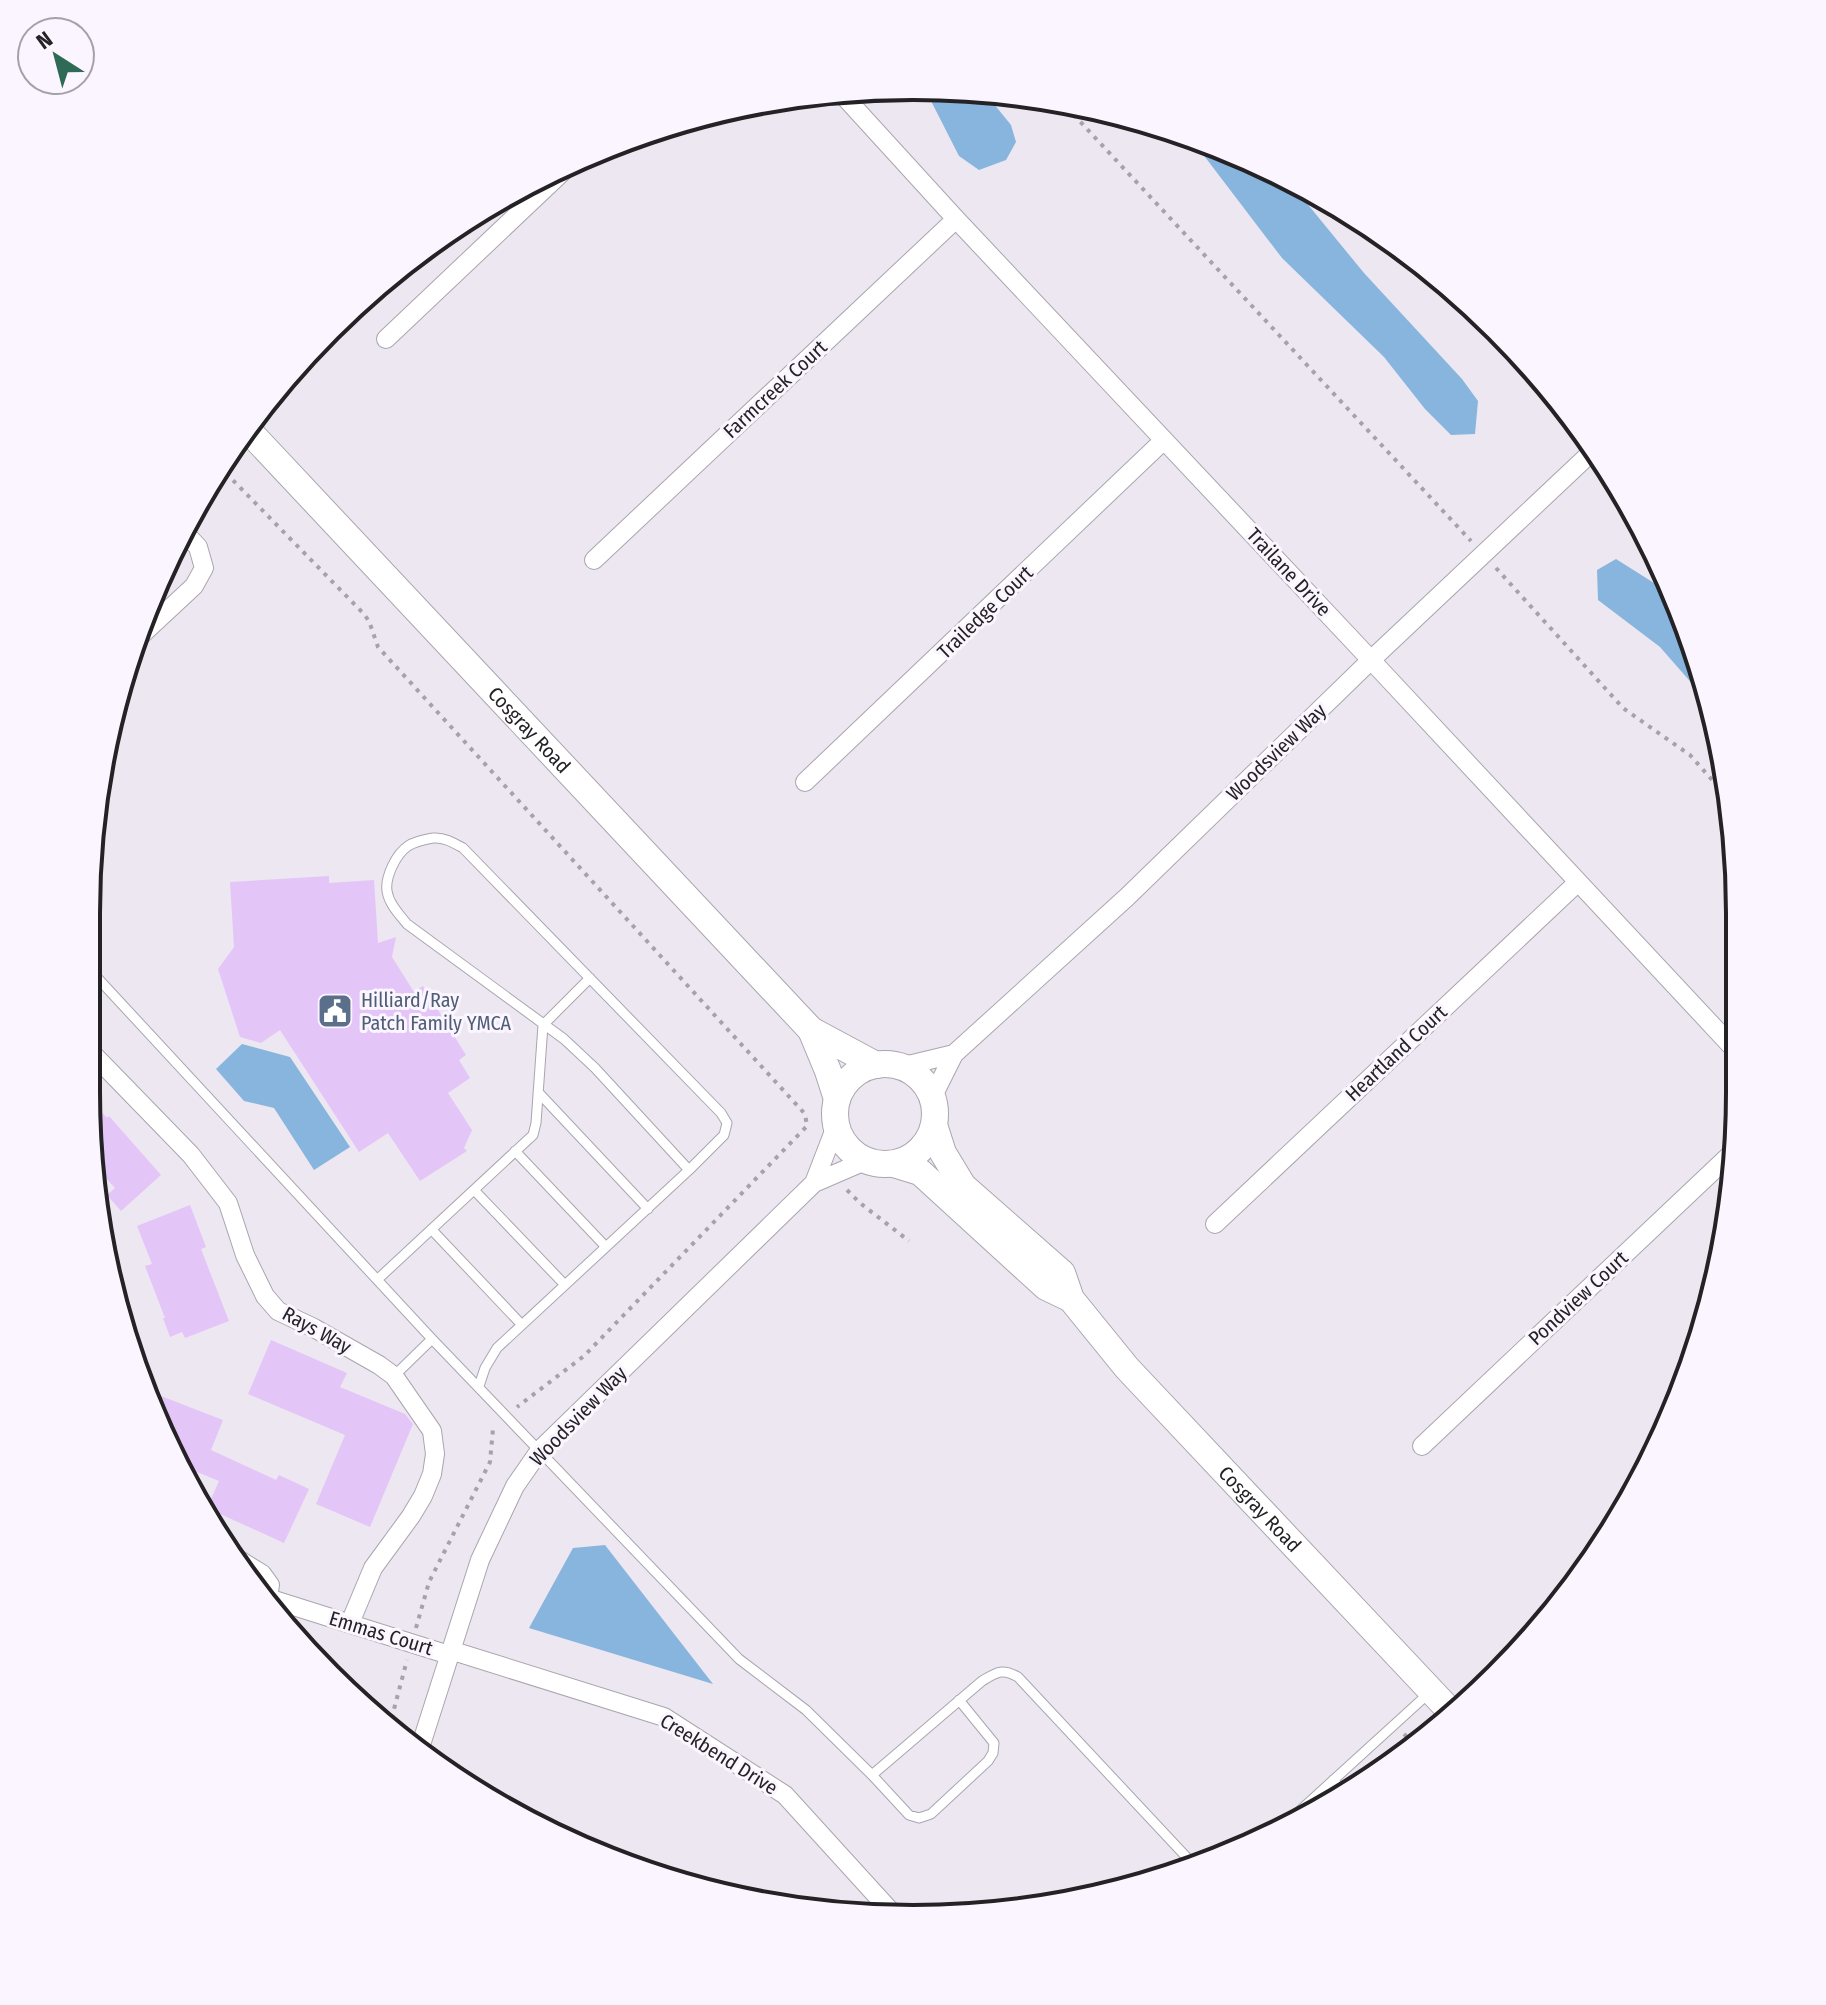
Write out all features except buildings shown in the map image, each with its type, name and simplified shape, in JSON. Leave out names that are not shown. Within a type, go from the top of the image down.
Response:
[{"type":"main road","name":"Cosgray Road","points":[[254,437],[811,1030],[837,1099]]},
{"type":"main road","name":"Cosgray Road","points":[[811,1030],[888,1066]]},
{"type":"main road","points":[[888,1066],[920,1079],[932,1098],[934,1125],[929,1137],[915,1155],[894,1164],[865,1161],[842,1140],[836,1126],[837,1099],[843,1087],[863,1069],[888,1066]]},
{"type":"main road","name":"Cosgray Road","points":[[934,1125],[943,1153],[963,1186],[1062,1273],[1071,1299],[1127,1368],[1445,1706]]},
{"type":"main road","name":"Cosgray Road","points":[[894,1164],[920,1172],[1046,1287],[1071,1299]]},
{"type":"street","name":"Trailane Drive","points":[[850,103],[1726,1040]]},
{"type":"street","points":[[386,339],[545,188]]},
{"type":"street","name":"Farmcreek Court","points":[[594,560],[956,219]]},
{"type":"street","name":"Trailedge Court","points":[[805,782],[1164,440]]},
{"type":"street","name":"Woodsview Way","points":[[932,1098],[954,1054],[1127,897],[1371,660],[1586,457]]},
{"type":"street","points":[[154,623],[194,586],[204,568],[198,547],[191,540]]},
{"type":"street","name":"Heartland Court","points":[[1215,1224],[1577,883]]},
{"type":"street","name":"Woodsview Way","points":[[888,1066],[954,1054]]},
{"type":"street","name":"Rays Way","points":[[100,1061],[191,1155],[228,1203],[245,1255],[265,1296],[278,1311],[314,1328],[394,1376],[432,1431],[435,1454],[432,1474],[423,1496],[373,1568],[350,1623]]},
{"type":"street","name":"Woodsview Way","points":[[814,1183],[836,1126]]},
{"type":"street","name":"Woodsview Way","points":[[422,1740],[480,1560],[515,1486],[540,1450],[814,1183],[865,1161]]},
{"type":"street","name":"Pondview Court","points":[[1422,1446],[1722,1162]]},
{"type":"street","name":"Emmas Court","points":[[256,1570],[262,1574],[269,1588]]},
{"type":"street","name":"Emmas Court","points":[[282,1604],[449,1652]]},
{"type":"street","name":"Creekbend Drive","points":[[449,1652],[664,1717],[785,1795],[884,1904]]},
{"type":"lane","points":[[479,1386],[497,1348],[689,1170],[724,1135],[727,1123],[721,1113],[463,848],[444,839],[432,838],[408,846],[393,864],[387,888],[390,899],[407,924],[564,1039],[595,1068],[689,1170]]},
{"type":"lane","points":[[378,1279],[533,1135],[543,1025],[590,978]]},
{"type":"lane","points":[[100,981],[432,1339],[739,1659],[806,1710],[909,1815],[919,1818],[931,1814],[993,1753],[994,1743],[959,1700]]},
{"type":"lane","points":[[538,1092],[648,1209]]},
{"type":"lane","points":[[515,1151],[606,1247]]},
{"type":"lane","points":[[474,1190],[565,1285]]},
{"type":"lane","points":[[432,1230],[522,1325]]},
{"type":"lane","points":[[394,1376],[432,1339]]},
{"type":"lane","points":[[872,1775],[982,1681],[996,1672],[1008,1672],[1018,1677],[1187,1857]]},
{"type":"lane","points":[[1315,1799],[1431,1691]]},
{"type":"lane","points":[[1333,1780],[1338,1785]]},
{"type":"path","points":[[1076,117],[1484,554],[1623,708],[1690,755],[1715,783]]},
{"type":"path","points":[[392,1716],[429,1582],[490,1462],[493,1429],[507,1416]]},
{"type":"water","points":[[931,101],[994,105],[1011,125],[1016,142],[1006,160],[979,170],[959,156]]},
{"type":"water","points":[[1203,154],[1305,201],[1364,273],[1462,379],[1478,401],[1475,434],[1451,435],[1425,409],[1384,357],[1282,258]]},
{"type":"water","points":[[1616,559],[1654,583],[1664,602],[1692,684],[1660,647],[1598,600],[1597,570]]},
{"type":"water","points":[[242,1044],[290,1057],[350,1147],[314,1170],[274,1108],[244,1101],[216,1069]]},
{"type":"water","points":[[605,1545],[713,1684],[529,1628],[573,1548]]},
{"type":"place","name":"Hilliard/Ray Patch Family YMCA","points":[[335,1011]]}]
